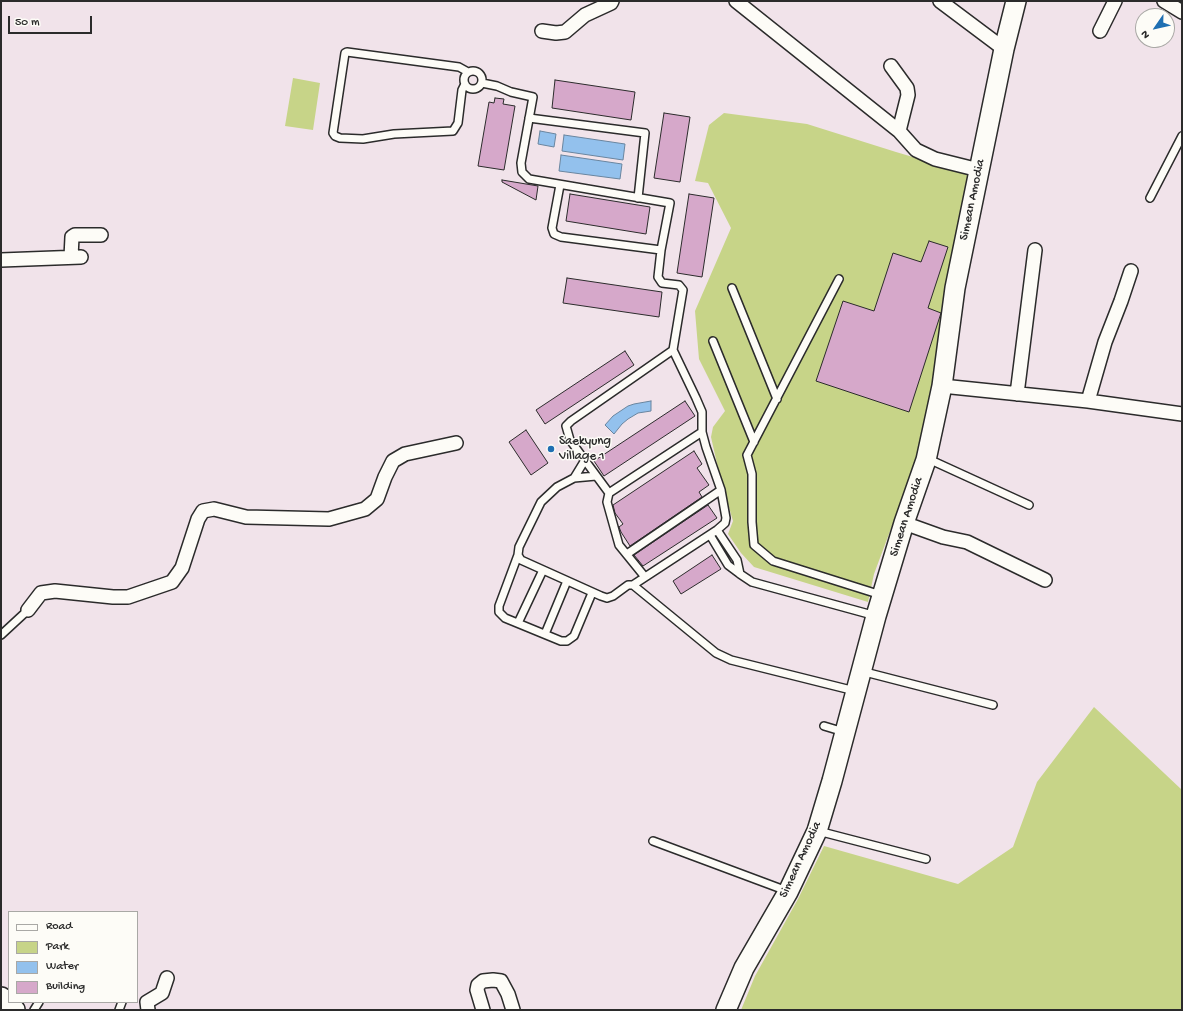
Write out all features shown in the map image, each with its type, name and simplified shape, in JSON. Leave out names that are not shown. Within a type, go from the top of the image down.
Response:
[{"type":"street","points":[[542,31],[556,33],[565,32],[585,15],[611,3],[612,1]]},
{"type":"street","points":[[940,1],[1004,49]]},
{"type":"street","name":"Simean Amodia","points":[[726,1010],[744,968],[788,892],[817,831],[882,595],[904,523],[926,460],[942,386],[955,288],[1004,49],[1016,1]]},
{"type":"street","points":[[1100,31],[1115,1]]},
{"type":"street","points":[[1164,1],[1182,12]]},
{"type":"street","points":[[739,2],[899,131],[916,150],[935,159],[979,170]]},
{"type":"street","points":[[891,66],[907,88],[908,95],[899,131]]},
{"type":"street","points":[[1,260],[76,257],[72,237],[75,235],[102,235]]},
{"type":"street","points":[[1017,394],[1035,250]]},
{"type":"street","points":[[1088,401],[1105,342],[1131,270]]},
{"type":"street","points":[[942,386],[1088,401],[1182,414]]},
{"type":"street","points":[[28,610],[41,593],[55,591],[113,597],[128,597],[172,582],[182,568],[198,519],[203,511],[214,510],[246,517],[329,518],[343,515],[365,509],[377,499],[393,461],[405,454],[456,443]]},
{"type":"street","points":[[904,523],[943,537],[967,542],[1045,580]]},
{"type":"street","points":[[148,1010],[147,1002],[162,993],[167,978]]},
{"type":"street","points":[[483,1010],[477,990],[478,985],[483,981],[493,980],[501,981],[508,994],[513,1010]]},
{"type":"lane","points":[[465,84],[467,87],[474,90],[478,89],[482,83],[481,74],[473,70],[468,72],[464,77],[465,84],[462,90],[458,123],[453,131],[394,134],[363,139],[340,138],[333,133],[345,53],[347,52],[460,67],[468,72]]},
{"type":"lane","points":[[482,83],[497,86],[511,92],[533,96],[521,163],[522,172],[529,179],[670,203],[661,250],[658,277],[662,283],[679,285],[683,290],[673,350],[702,412],[702,432],[721,490],[726,518],[725,522],[710,535],[633,585],[628,585],[613,596],[607,598],[521,560],[518,555]]},
{"type":"lane","points":[[529,118],[645,133],[638,198]]},
{"type":"lane","points":[[1150,198],[1182,136]]},
{"type":"lane","points":[[560,184],[552,228],[554,234],[561,237],[661,250]]},
{"type":"lane","points":[[839,279],[747,455],[752,474],[752,522],[754,545],[773,561],[882,595]]},
{"type":"lane","points":[[732,288],[776,399]]},
{"type":"lane","points":[[713,341],[754,442]]},
{"type":"lane","points":[[609,493],[570,440],[566,426],[673,350]]},
{"type":"lane","points":[[645,576],[619,545],[606,502],[609,493],[702,432]]},
{"type":"lane","points":[[574,478],[585,460]]},
{"type":"lane","points":[[926,460],[935,462],[1029,505]]},
{"type":"lane","points":[[592,592],[574,636],[567,641],[561,641],[505,618],[499,612],[499,606],[518,555],[519,547],[541,502],[557,487],[574,478],[596,476]]},
{"type":"lane","points":[[627,554],[721,490]]},
{"type":"lane","points":[[717,530],[737,560],[740,574]]},
{"type":"lane","points":[[710,535],[728,564],[752,582],[876,616]]},
{"type":"lane","points":[[518,623],[543,570]]},
{"type":"lane","points":[[545,634],[567,581]]},
{"type":"lane","points":[[633,585],[716,653],[731,660],[855,691]]},
{"type":"lane","points":[[1,635],[28,610]]},
{"type":"lane","points":[[861,671],[992,705]]},
{"type":"lane","points":[[824,726],[844,732]]},
{"type":"lane","points":[[817,831],[926,859]]},
{"type":"lane","points":[[653,841],[788,892]]},
{"type":"green space","points":[[293,78],[320,83],[313,130],[285,126]]},
{"type":"green space","points":[[724,113],[807,124],[970,174],[926,435],[874,574],[868,602],[754,567],[741,553],[728,534],[733,521],[720,477],[711,437],[713,427],[725,411],[699,359],[695,311],[731,228],[708,183],[695,181],[709,125]]},
{"type":"green space","points":[[1094,707],[1182,790],[1182,1010],[741,1010],[755,976],[798,899],[824,846],[958,884],[1013,847],[1037,782]]},
{"type":"water","points":[[540,131],[556,134],[554,147],[538,144]]},
{"type":"water","points":[[564,135],[625,144],[623,160],[562,151]]},
{"type":"water","points":[[561,155],[622,164],[620,179],[559,171]]},
{"type":"water","points":[[651,401],[651,411],[638,413],[628,419],[614,434],[605,425],[613,416],[628,406]]},
{"type":"building","points":[[555,80],[635,92],[631,120],[552,108]]},
{"type":"building","points":[[495,98],[504,99],[503,104],[515,106],[504,170],[478,166],[489,102],[494,103]]},
{"type":"building","points":[[664,113],[690,117],[680,182],[654,178]]},
{"type":"building","points":[[502,180],[538,186],[536,200],[502,182]]},
{"type":"building","points":[[570,194],[650,207],[646,234],[566,221]]},
{"type":"building","points":[[689,194],[714,198],[702,277],[677,273]]},
{"type":"building","points":[[929,241],[948,247],[928,308],[941,313],[909,412],[816,381],[843,301],[874,311],[893,253],[921,262]]},
{"type":"building","points":[[567,278],[662,292],[659,317],[563,303]]},
{"type":"building","points":[[625,351],[634,365],[545,424],[536,410]]},
{"type":"building","points":[[685,401],[695,416],[604,476],[594,461]]},
{"type":"building","points":[[526,430],[548,463],[531,475],[509,442]]},
{"type":"building","points":[[694,451],[702,464],[697,468],[709,485],[699,492],[702,497],[630,546],[621,532],[619,527],[623,524],[615,513],[613,505]]},
{"type":"building","points":[[708,505],[717,518],[643,566],[634,555]]},
{"type":"building","points":[[712,555],[721,569],[681,594],[673,581]]},
{"type":"place","name":"Saekyung Village 1","points":[[551,449]]}]
